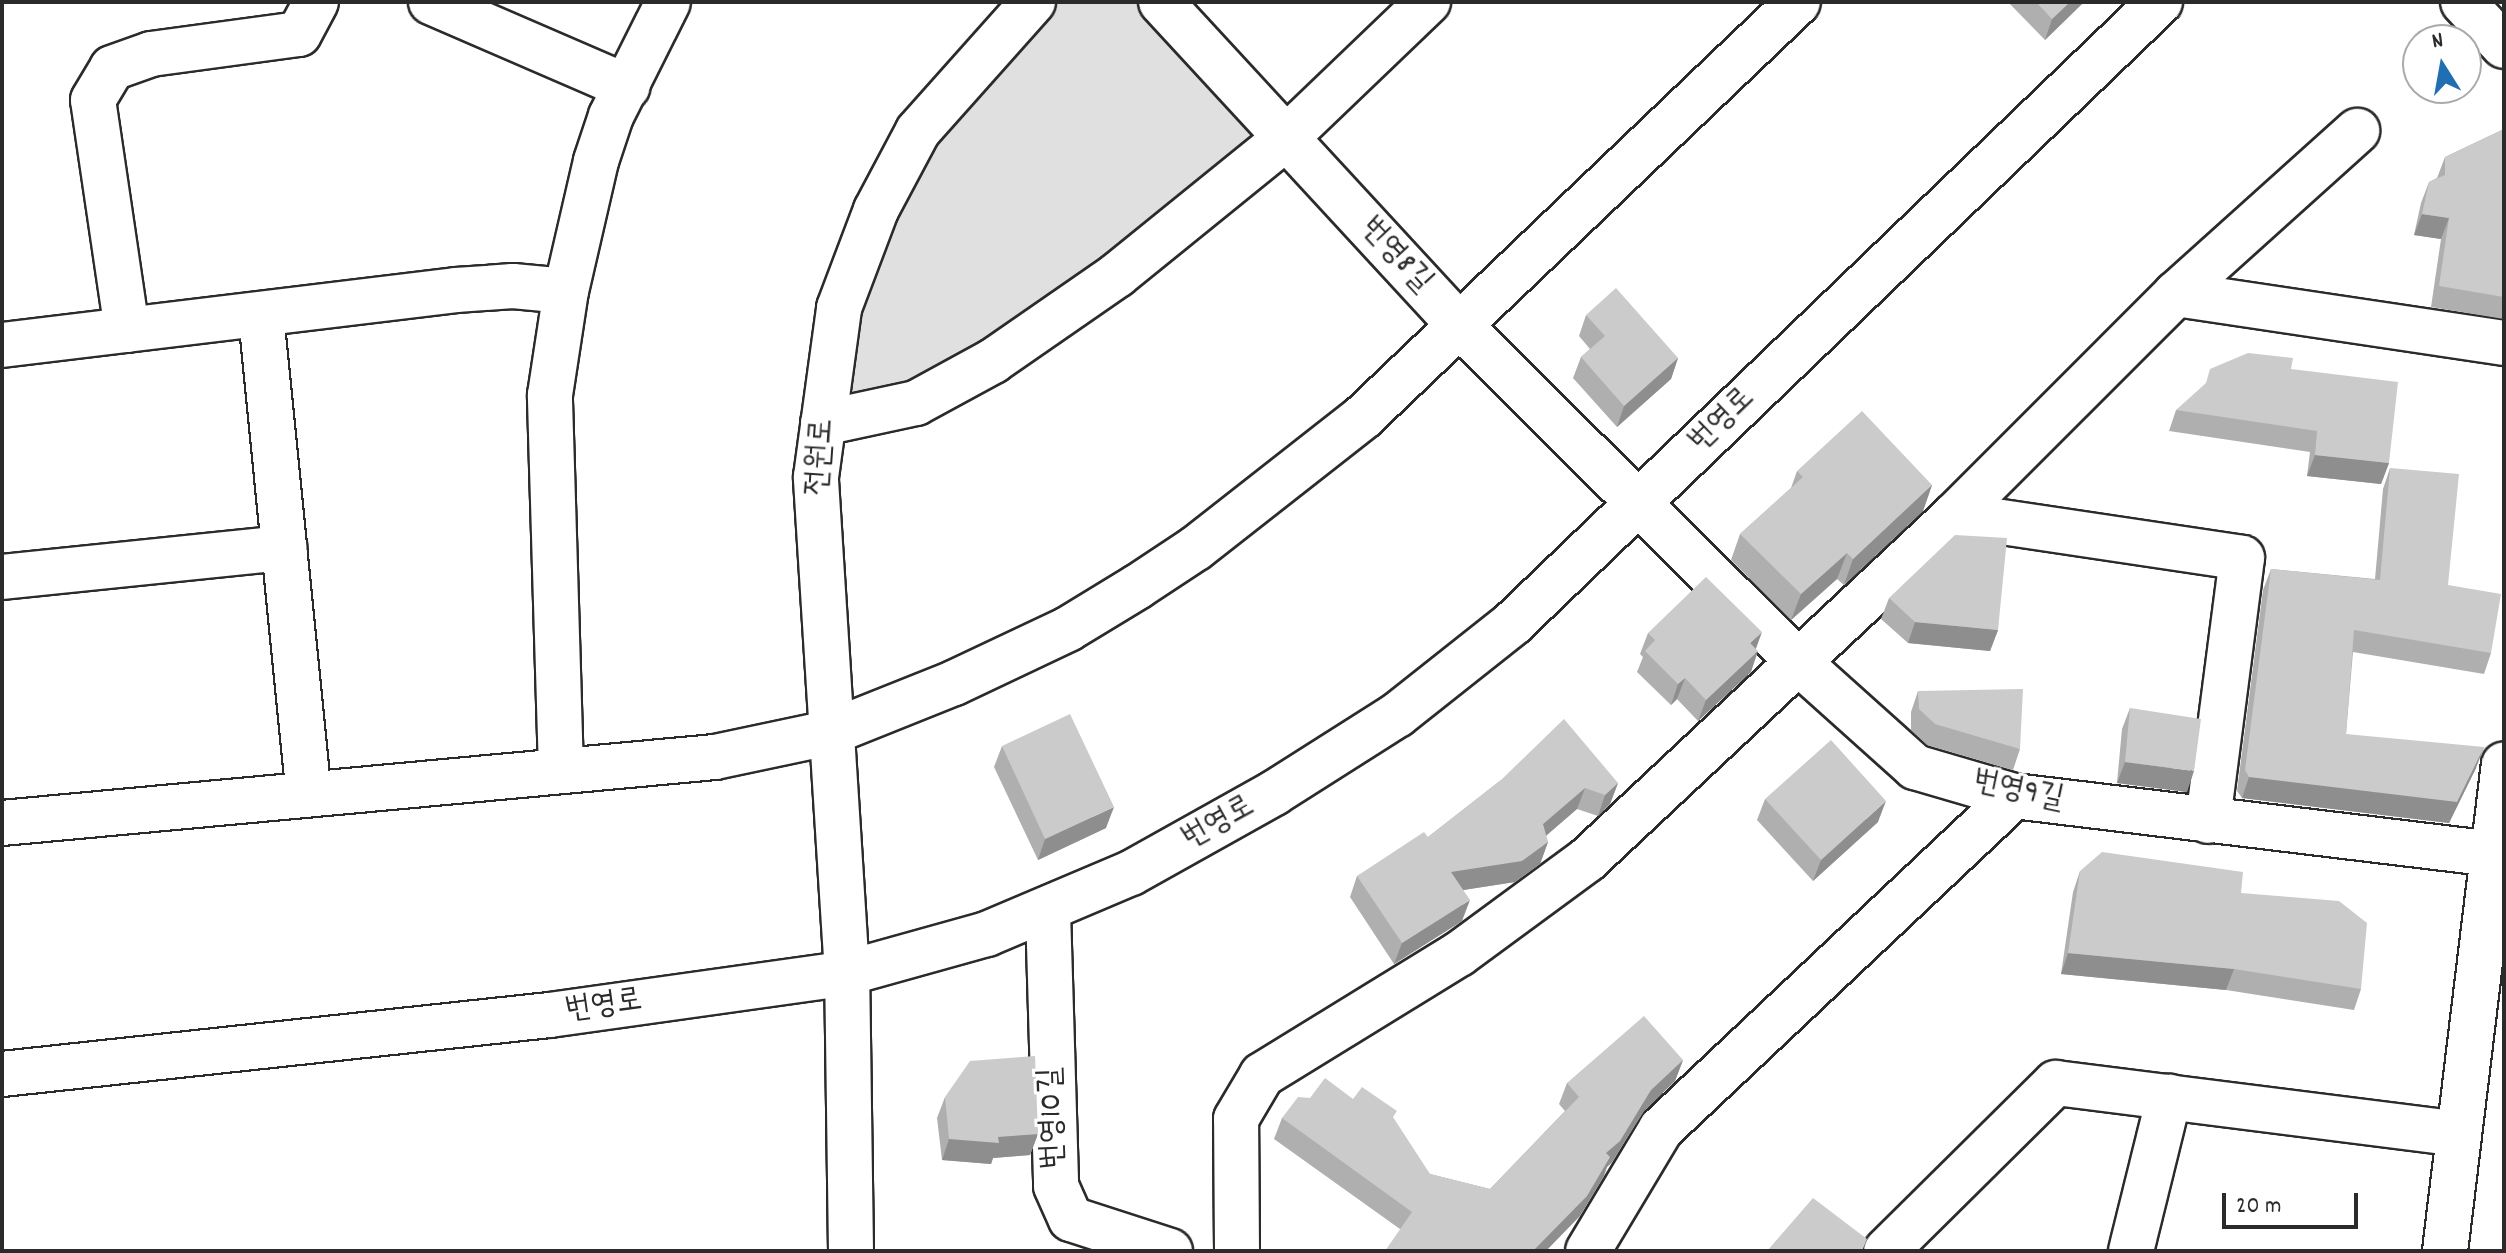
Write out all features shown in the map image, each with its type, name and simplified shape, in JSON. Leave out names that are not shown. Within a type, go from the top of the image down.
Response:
[{"type":"street","points":[[127,330],[93,100],[112,68],[151,54],[299,34],[316,2]]},
{"type":"street","points":[[431,2],[627,87]]},
{"type":"street","points":[[561,771],[550,395],[566,291],[596,161],[668,2]]},
{"type":"street","name":"전원로","points":[[851,1251],[847,973],[829,733],[816,477],[839,308],[876,210],[918,131],[1033,2]]},
{"type":"street","name":"번영8길","points":[[1161,2],[1459,325],[1638,501]]},
{"type":"street","points":[[823,423],[916,403],[993,361],[1117,275],[1286,138],[1428,2]]},
{"type":"street","points":[[2,823],[715,757],[829,733],[1054,636],[1196,548],[1363,417],[1798,2]]},
{"type":"street","name":"번영로","points":[[2,1074],[550,1015],[847,973],[987,934],[1048,911],[1209,829],[1397,715],[1513,623],[2160,2]]},
{"type":"street","points":[[2463,2],[2504,46]]},
{"type":"street","points":[[1237,1251],[1236,1119],[1262,1075],[1459,954],[1587,860],[1955,515],[2176,294],[2357,131]]},
{"type":"street","points":[[2,345],[456,290],[513,286],[566,291]]},
{"type":"street","points":[[2176,294],[2504,343]]},
{"type":"street","points":[[261,316],[309,794]]},
{"type":"street","name":"번영9길","points":[[1638,501],[1797,661],[1915,767],[2014,796],[2499,854]]},
{"type":"street","points":[[1955,515],[2242,558],[2208,821]]},
{"type":"street","points":[[2,577],[285,548]]},
{"type":"street","points":[[2445,1251],[2499,854],[2504,765]]},
{"type":"street","points":[[1588,1251],[1661,1129],[2014,796]]},
{"type":"street","name":"번영10길","points":[[1048,911],[1056,1186],[1071,1219],[1170,1251]]},
{"type":"street","points":[[1886,1251],[2056,1083],[2459,1134]]},
{"type":"street","points":[[2131,1251],[2169,1097]]},
{"type":"shaded area","points":[[1033,2],[1161,2],[1286,138],[993,361],[823,423],[876,210]]},
{"type":"building","points":[[2036,2],[2070,2],[2052,19]]},
{"type":"building","points":[[2504,129],[2504,297],[2439,286],[2449,218],[2422,214],[2429,182],[2445,175],[2445,157]]},
{"type":"building","points":[[1616,288],[1678,358],[1624,406],[1581,357],[1605,336],[1586,315]]},
{"type":"building","points":[[2248,353],[2293,358],[2291,369],[2398,382],[2389,463],[2315,455],[2317,431],[2176,410],[2206,383],[2210,369]]},
{"type":"building","points":[[1862,411],[1932,485],[1853,559],[1847,553],[1801,594],[1740,534],[1803,477],[1797,471]]},
{"type":"building","points":[[2390,468],[2459,474],[2448,585],[2501,594],[2491,653],[2354,630],[2346,734],[2484,747],[2457,802],[2249,777],[2245,770],[2271,569],[2380,580]]},
{"type":"building","points":[[1955,535],[2007,538],[1998,630],[1915,622],[1889,598]]},
{"type":"building","points":[[1706,577],[1762,632],[1750,643],[1758,651],[1706,700],[1685,678],[1678,684],[1645,651],[1655,640],[1648,633]]},
{"type":"building","points":[[2023,689],[2020,749],[1935,724],[1919,709],[1918,691]]},
{"type":"building","points":[[2130,708],[2201,719],[2194,771],[2125,762]]},
{"type":"building","points":[[1070,714],[1114,807],[1045,839],[1002,746]]},
{"type":"building","points":[[1564,719],[1618,783],[1605,795],[1585,788],[1543,824],[1548,842],[1522,861],[1451,872],[1470,900],[1402,943],[1357,876],[1424,832],[1428,837],[1501,780]]},
{"type":"building","points":[[1831,740],[1886,801],[1821,860],[1765,799]]},
{"type":"building","points":[[2102,852],[2243,872],[2241,893],[2339,901],[2367,923],[2361,989],[2234,969],[2068,953],[2080,871]]},
{"type":"building","points":[[1644,1016],[1683,1060],[1651,1090],[1620,1141],[1606,1153],[1610,1157],[1587,1196],[1533,1251],[1385,1251],[1412,1212],[1282,1118],[1298,1097],[1310,1098],[1325,1078],[1353,1099],[1362,1087],[1397,1111],[1393,1117],[1430,1174],[1490,1189],[1579,1097],[1567,1083]]},
{"type":"building","points":[[1035,1056],[1038,1134],[998,1137],[999,1143],[949,1139],[945,1097],[970,1061]]},
{"type":"building","points":[[1813,1198],[1867,1239],[1862,1251],[1767,1251]]}]
